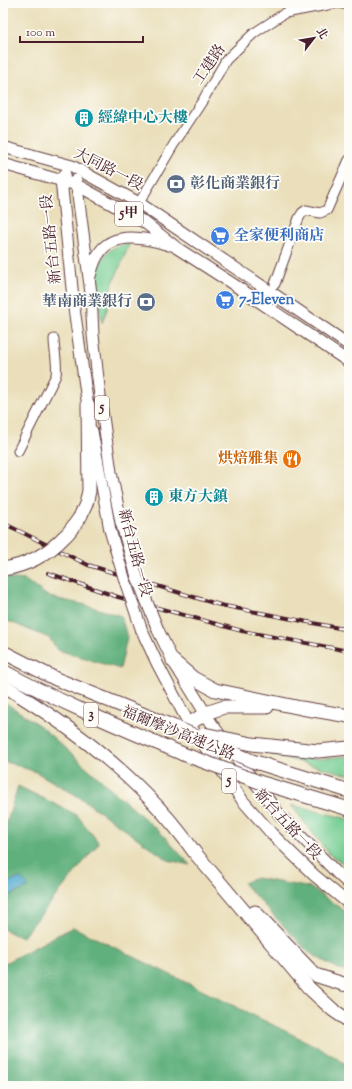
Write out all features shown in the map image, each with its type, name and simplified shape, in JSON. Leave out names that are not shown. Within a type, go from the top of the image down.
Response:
[{"type":"highway","points":[[3,569],[26,563],[48,551],[65,537],[80,517],[86,504],[89,490],[88,405]]},
{"type":"highway","name":"福爾摩沙高速公路","points":[[3,652],[56,679],[162,722],[183,726],[252,761],[349,791]]},
{"type":"highway","points":[[173,661],[193,678],[215,690],[301,708],[349,716]]},
{"type":"highway","name":"福爾摩沙高速公路","points":[[3,671],[37,690],[108,723],[182,754],[262,783],[349,809]]},
{"type":"highway","points":[[3,685],[30,701],[98,750],[155,803],[242,898],[315,974],[349,985]]},
{"type":"highway","points":[[183,726],[206,713],[224,707],[301,708]]},
{"type":"highway","points":[[183,726],[252,744],[318,751],[349,748]]},
{"type":"highway","points":[[179,830],[194,853],[309,988],[333,1010],[349,1021]]},
{"type":"main road","name":"大同路一段","points":[[3,147],[72,166],[139,203],[349,345]]},
{"type":"main road","name":"大同路一段","points":[[3,164],[78,185],[144,222],[178,248],[349,362]]},
{"type":"main road","name":"新台五路一段","points":[[72,166],[61,179],[74,308],[88,405],[110,530],[142,632],[163,676],[183,726],[243,801],[272,834],[314,875],[349,904]]},
{"type":"main road","name":"新台五路一段","points":[[72,166],[78,185],[89,278],[100,396],[111,472],[121,522],[137,576],[158,630],[173,661],[230,748],[279,814],[349,884]]},
{"type":"main road","points":[[89,278],[98,255],[108,243],[117,239],[131,238],[155,241],[178,248]]},
{"type":"street","name":"工建路","points":[[139,203],[226,60],[254,32],[285,13],[338,4],[349,5]]},
{"type":"street","points":[[275,284],[299,218],[306,210],[320,213],[327,210],[349,160]]},
{"type":"street","points":[[253,297],[257,284]]},
{"type":"street","points":[[18,451],[56,375],[57,362],[54,351],[54,339]]},
{"type":"green space","points":[[130,243],[110,290],[110,301],[102,323],[97,286],[100,263],[106,254],[116,247]]},
{"type":"green space","points":[[3,578],[25,580],[49,597],[86,605],[121,616],[127,637],[120,669],[58,650],[49,638],[3,619]]},
{"type":"green space","points":[[3,701],[40,726],[162,834],[190,865],[168,860],[79,797],[36,772],[3,761]]},
{"type":"green space","points":[[270,754],[316,759],[349,756],[349,775]]},
{"type":"green space","points":[[18,786],[77,815],[99,843],[22,938],[3,929],[3,833]]},
{"type":"green space","points":[[291,805],[349,819],[349,867],[330,855]]},
{"type":"green space","points":[[256,878],[311,888],[349,914],[349,972],[336,968],[308,952],[243,883]]},
{"type":"green space","points":[[73,927],[322,1049],[349,1066],[349,1086],[3,1086],[3,964]]},
{"type":"water","points":[[20,878],[29,887],[3,898],[3,884]]},
{"type":"waterway","points":[[337,1086],[349,1081]]},
{"type":"railway","points":[[3,523],[88,565],[220,605],[349,630]]},
{"type":"railway","points":[[48,573],[118,597],[242,631],[349,651]]},
{"type":"place","name":"經緯中心大樓","points":[[84,118]]},
{"type":"place","name":"彰化商業銀行","points":[[176,184]]},
{"type":"place","name":"全家便利商店","points":[[220,236]]},
{"type":"place","name":"7-Eleven","points":[[225,300]]},
{"type":"place","name":"華南商業銀行","points":[[146,302]]},
{"type":"place","name":"烘焙雅集","points":[[292,459]]},
{"type":"place","name":"東方大鎮","points":[[154,497]]}]
